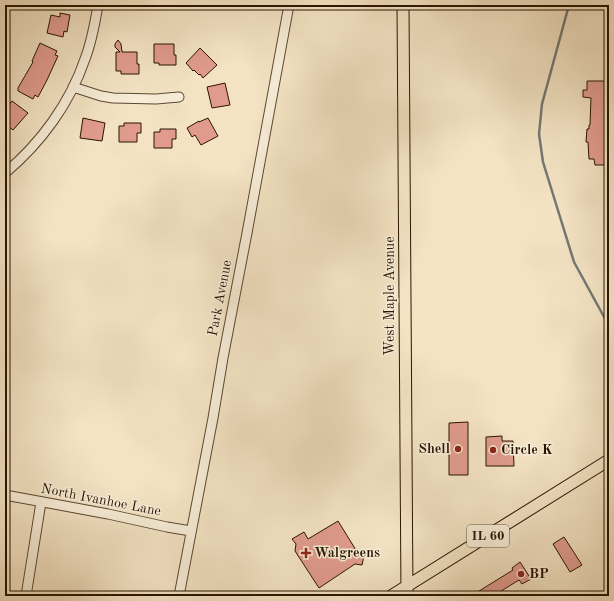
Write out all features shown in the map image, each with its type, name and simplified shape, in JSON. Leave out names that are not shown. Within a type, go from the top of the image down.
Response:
[{"type":"main road","name":"West Maple Avenue","points":[[403,5],[407,591]]},
{"type":"main road","name":"IL 60","points":[[391,596],[407,591],[609,460]]},
{"type":"street","points":[[5,173],[20,161],[39,140],[68,97],[85,59],[94,30],[98,5]]},
{"type":"street","name":"Park Avenue","points":[[178,596],[289,5]]},
{"type":"street","points":[[73,87],[101,96],[113,98],[179,98]]},
{"type":"street","name":"North Ivanhoe Lane","points":[[5,495],[191,531]]},
{"type":"street","points":[[26,596],[41,502]]},
{"type":"building","points":[[60,13],[70,15],[67,32],[64,31],[63,37],[47,33],[51,15],[60,17]]},
{"type":"building","points":[[118,40],[121,44],[122,52],[137,52],[139,74],[121,74],[121,71],[116,71],[116,52],[120,52],[115,47]]},
{"type":"building","points":[[40,43],[57,51],[55,55],[58,56],[38,97],[35,95],[33,99],[18,91],[18,88],[33,62],[32,61]]},
{"type":"building","points":[[154,44],[174,44],[176,65],[159,65],[159,63],[154,63]]},
{"type":"building","points":[[200,48],[217,65],[203,78],[200,74],[199,75],[194,70],[193,71],[186,63]]},
{"type":"building","points":[[587,81],[609,81],[608,165],[595,165],[594,159],[589,159],[588,142],[586,142],[587,129],[589,129],[590,125],[591,98],[583,97],[583,90],[587,90]]},
{"type":"building","points":[[225,83],[230,105],[212,108],[207,87]]},
{"type":"building","points":[[12,101],[28,113],[13,130],[5,124],[5,110]]},
{"type":"building","points":[[83,118],[105,123],[102,141],[80,138]]},
{"type":"building","points":[[208,118],[218,136],[201,145],[195,135],[192,137],[187,128]]},
{"type":"building","points":[[124,123],[141,123],[141,133],[137,133],[137,142],[119,142],[119,126],[124,126]]},
{"type":"building","points":[[160,129],[176,129],[176,139],[172,139],[172,148],[154,148],[154,132],[160,132]]},
{"type":"building","name":"Shell","points":[[468,422],[468,475],[449,475],[449,423]]},
{"type":"building","points":[[502,436],[502,441],[513,441],[514,466],[486,466],[486,437]]},
{"type":"building","name":"Walgreens","points":[[338,521],[359,555],[364,556],[362,565],[355,564],[319,588],[295,551],[296,544],[292,539],[304,532],[308,539]]},
{"type":"building","points":[[564,537],[582,565],[570,572],[553,544]]},
{"type":"building","points":[[520,562],[531,579],[522,584],[519,580],[493,596],[471,596],[513,570],[512,568]]},
{"type":"waterway","points":[[569,5],[542,104],[539,134],[543,162],[574,262],[609,326]]},
{"type":"place","name":"Shell","points":[[458,449]]},
{"type":"place","name":"Circle K","points":[[493,450]]},
{"type":"place","name":"Walgreens","points":[[306,553]]},
{"type":"place","name":"BP","points":[[521,574]]}]
